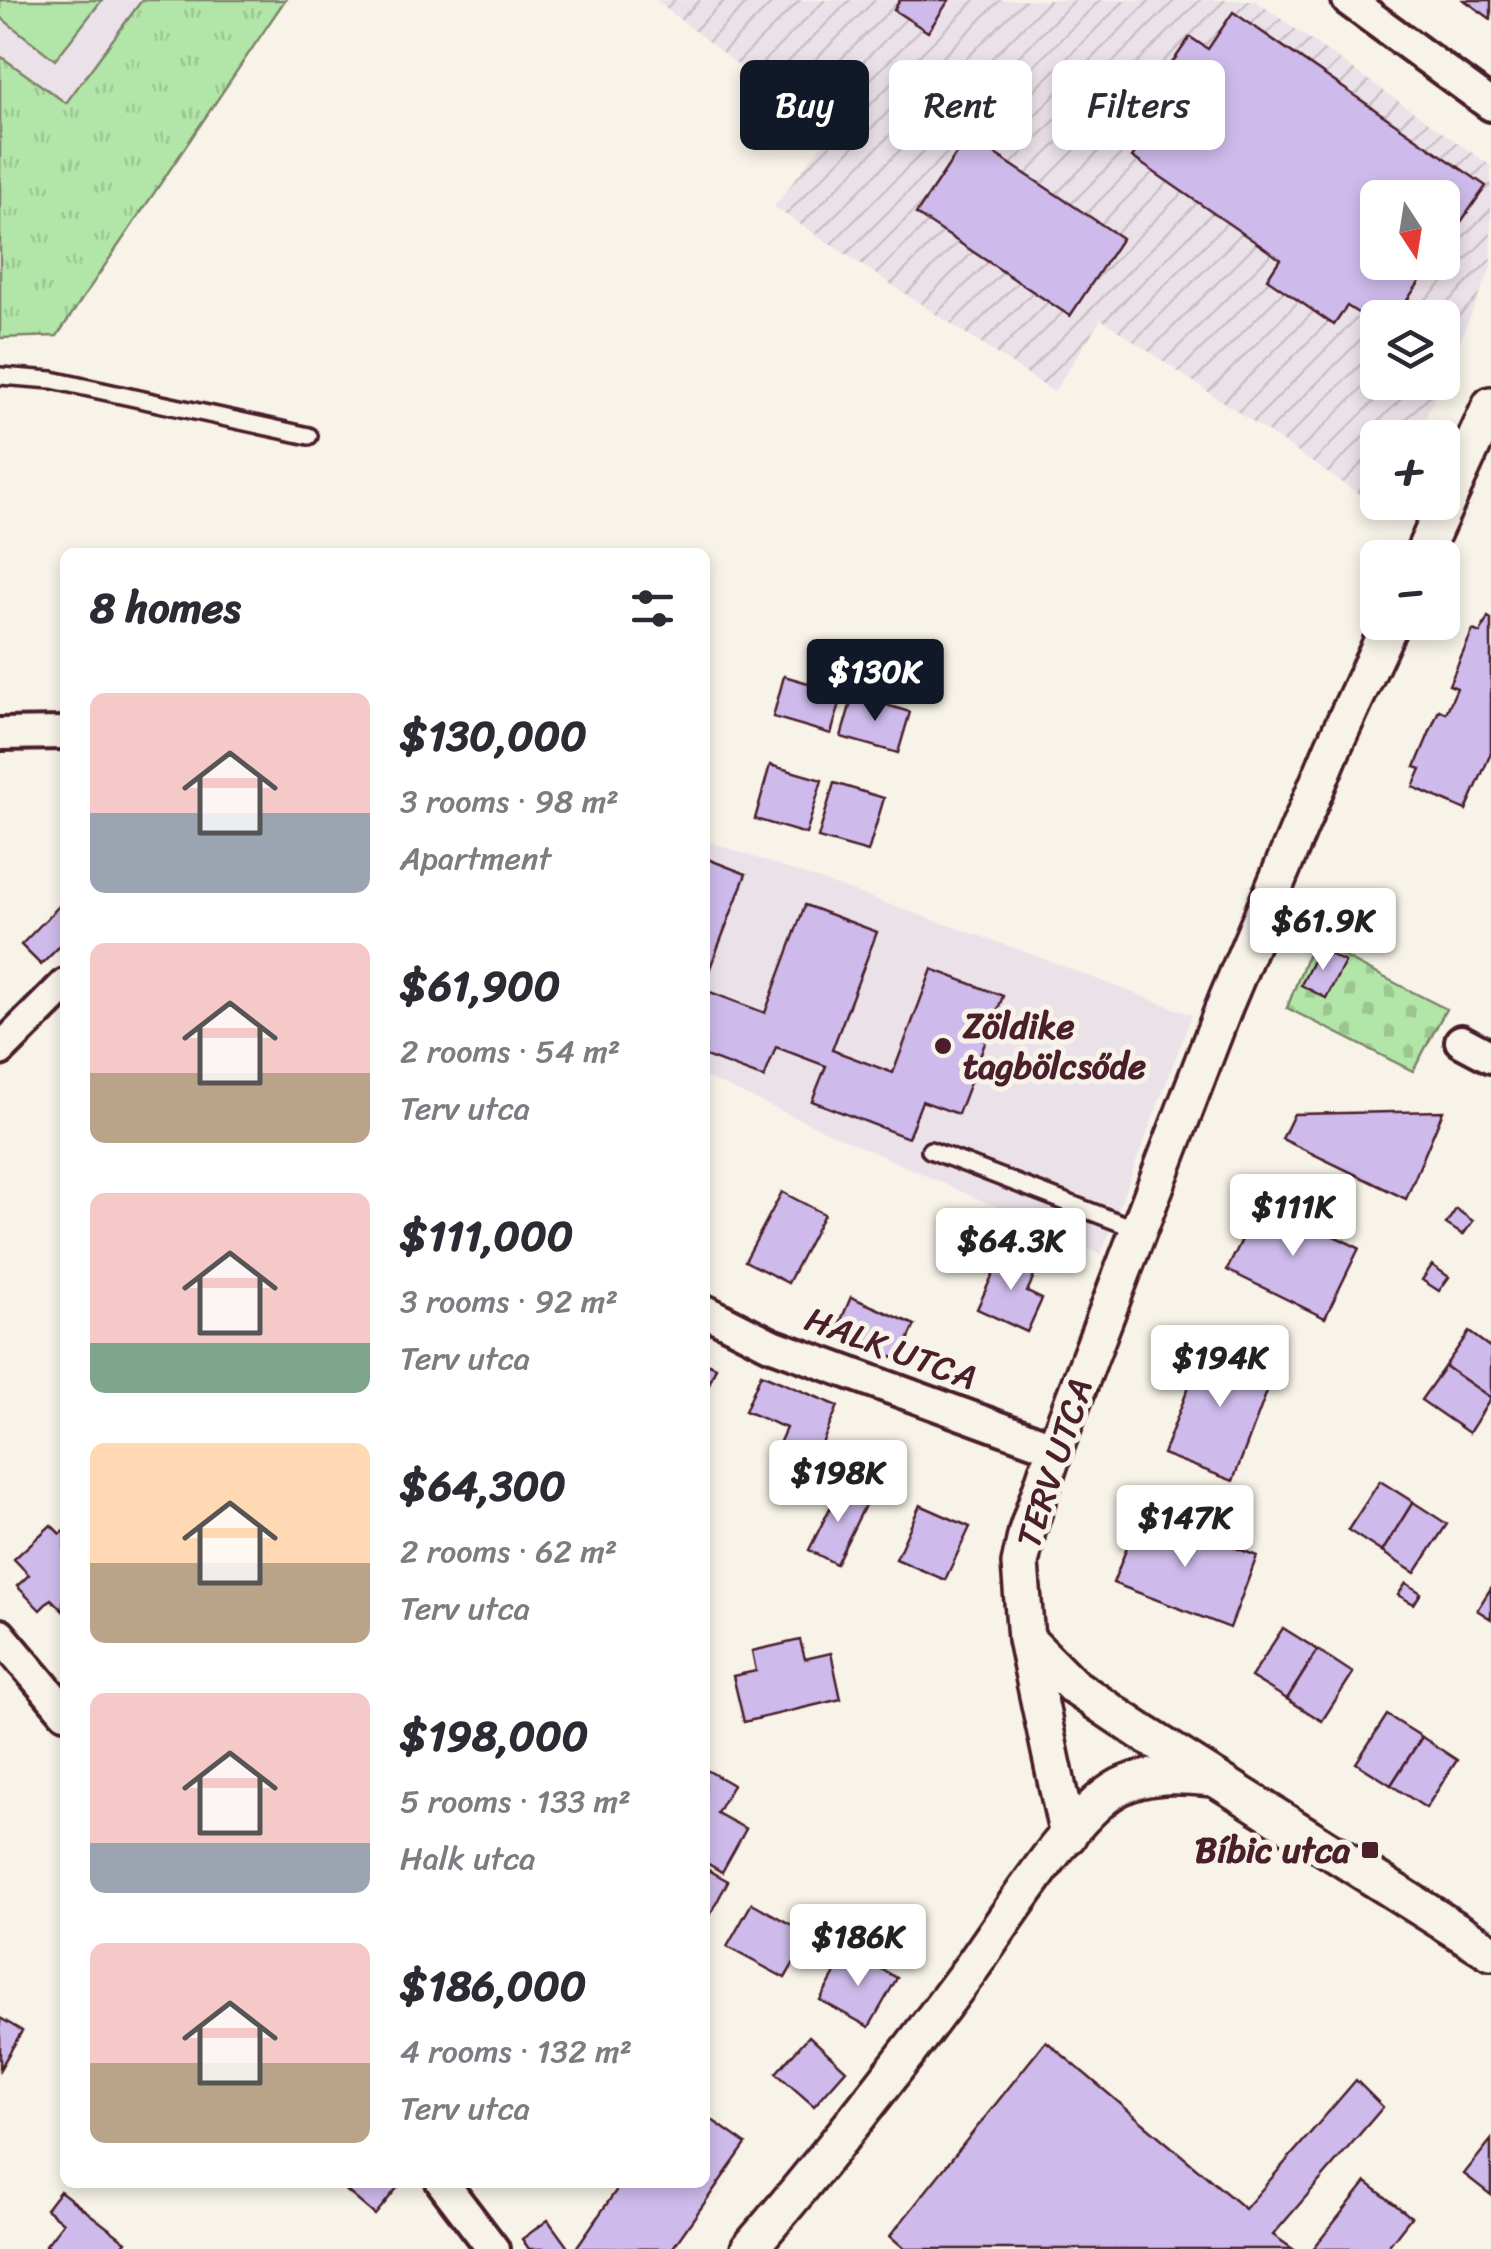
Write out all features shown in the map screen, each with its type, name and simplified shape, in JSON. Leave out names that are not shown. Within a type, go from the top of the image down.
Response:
[{"type":"street","points":[[1348,0],[1491,105]]},
{"type":"street","points":[[1428,540],[1491,405]]},
{"type":"street","name":"TERV UTCA","points":[[1068,1836],[1026,1640],[1020,1564],[1027,1531],[1054,1448],[1226,1002],[1383,640]]},
{"type":"street","points":[[0,734],[60,732]]},
{"type":"street","points":[[0,1050],[60,991]]},
{"type":"street","points":[[1462,1041],[1491,1057]]},
{"type":"street","name":"HALK UTCA","points":[[710,1314],[770,1344],[1054,1448]]},
{"type":"street","points":[[0,1635],[60,1706]]},
{"type":"street","points":[[1026,1640],[1073,1686],[1491,1952]]},
{"type":"street","points":[[749,2249],[1099,1801],[1120,1787],[1173,1775],[1214,1778]]},
{"type":"street","points":[[447,2188],[493,2249]]},
{"type":"lane","points":[[0,376],[52,380],[309,436]]},
{"type":"lane","points":[[930,1150],[1139,1230]]},
{"type":"shaded area","points":[[0,0],[142,0],[66,103],[0,56]]},
{"type":"shaded area","points":[[655,0],[1254,0],[1491,166],[1491,268],[1460,340],[1460,300],[1360,300],[1360,400],[1433,400],[1425,420],[1360,420],[1360,495],[1101,319],[1054,392],[774,207],[817,150],[869,150],[869,60],[740,60],[740,67]]},
{"type":"shaded area","name":"Zöldike tagbölcsőde","points":[[710,842],[1192,1015],[1101,1254],[710,1079]]},
{"type":"green space","points":[[0,0],[102,0],[55,60],[0,17]]},
{"type":"green space","points":[[142,0],[285,0],[57,336],[0,338],[0,56],[66,103]]},
{"type":"green space","points":[[1313,941],[1446,1009],[1413,1071],[1287,1008]]},
{"type":"building","points":[[900,0],[949,0],[928,32],[894,10]]},
{"type":"building","points":[[1464,0],[1491,0],[1491,19]]},
{"type":"building","points":[[1233,12],[1486,186],[1460,223],[1460,180],[1360,180],[1360,280],[1421,280],[1407,300],[1360,300],[1360,314],[1347,306],[1334,325],[1267,279],[1280,259],[1132,157],[1137,150],[1225,150],[1225,60],[1174,60],[1190,37],[1208,49]]},
{"type":"building","points":[[959,150],[989,150],[1122,238],[1070,316],[916,214]]},
{"type":"building","points":[[1488,617],[1491,753],[1466,810],[1413,787],[1421,769],[1415,767],[1439,710],[1446,713],[1457,688],[1449,685],[1473,630],[1480,633]]},
{"type":"building","points":[[784,676],[843,693],[831,734],[773,717]]},
{"type":"building","points":[[853,695],[910,712],[898,753],[841,737]]},
{"type":"building","points":[[770,765],[822,780],[806,834],[755,819]]},
{"type":"building","points":[[834,783],[884,798],[868,852],[818,838]]},
{"type":"building","points":[[710,860],[746,874],[710,968]]},
{"type":"building","points":[[60,905],[60,946],[41,965],[21,945]]},
{"type":"building","points":[[805,905],[877,932],[832,1050],[893,1073],[932,969],[1003,996],[958,1114],[922,1101],[908,1138],[812,1101],[826,1066],[776,1047],[764,1078],[710,1058],[710,992],[765,1013]]},
{"type":"building","points":[[1319,949],[1345,962],[1326,998],[1301,985]]},
{"type":"building","points":[[1443,1111],[1406,1199],[1282,1139],[1294,1114]]},
{"type":"building","points":[[782,1192],[824,1214],[788,1283],[745,1261]]},
{"type":"building","points":[[1261,1201],[1359,1248],[1325,1318],[1227,1270]]},
{"type":"building","points":[[1456,1209],[1473,1221],[1463,1235],[1446,1224]]},
{"type":"building","points":[[1003,1252],[1038,1267],[1027,1292],[1042,1299],[1027,1332],[977,1309]]},
{"type":"building","points":[[1432,1265],[1449,1277],[1439,1291],[1422,1280]]},
{"type":"building","points":[[851,1297],[915,1325],[899,1360],[835,1334]]},
{"type":"building","points":[[1469,1332],[1491,1348],[1491,1398],[1445,1366]]},
{"type":"building","points":[[1207,1339],[1277,1365],[1233,1481],[1163,1454]]},
{"type":"building","points":[[1445,1366],[1491,1398],[1469,1433],[1421,1400]]},
{"type":"building","points":[[761,1374],[838,1406],[810,1472],[773,1457],[786,1428],[745,1411]]},
{"type":"building","points":[[1380,1481],[1413,1502],[1382,1552],[1348,1530]]},
{"type":"building","points":[[841,1486],[868,1499],[836,1564],[809,1550]]},
{"type":"building","points":[[1413,1502],[1447,1524],[1415,1573],[1382,1552]]},
{"type":"building","points":[[920,1505],[970,1527],[945,1580],[896,1559]]},
{"type":"building","points":[[1141,1511],[1257,1556],[1230,1628],[1113,1583]]},
{"type":"building","points":[[51,1525],[60,1534],[60,1608],[51,1599],[40,1610],[17,1586],[29,1575],[14,1559]]},
{"type":"building","points":[[1406,1583],[1421,1593],[1414,1604],[1398,1595]]},
{"type":"building","points":[[1491,1588],[1491,1619],[1477,1610]]},
{"type":"building","points":[[1283,1628],[1318,1650],[1287,1699],[1251,1677]]},
{"type":"building","points":[[800,1640],[805,1659],[831,1653],[841,1699],[744,1722],[733,1676],[756,1671],[752,1651]]},
{"type":"building","points":[[1318,1650],[1353,1673],[1322,1721],[1287,1699]]},
{"type":"building","points":[[1387,1715],[1422,1737],[1391,1785],[1356,1763]]},
{"type":"building","points":[[1422,1737],[1457,1760],[1426,1808],[1391,1785]]},
{"type":"building","points":[[710,1772],[733,1785],[717,1813],[746,1829],[722,1872],[710,1865]]},
{"type":"building","points":[[710,1871],[728,1881],[710,1915]]},
{"type":"building","points":[[752,1903],[810,1935],[785,1978],[727,1947]]},
{"type":"building","points":[[848,1950],[897,1978],[869,2027],[820,2000]]},
{"type":"building","points":[[0,2018],[22,2031],[0,2069]]},
{"type":"building","points":[[809,2036],[846,2070],[814,2106],[776,2073]]},
{"type":"building","points":[[1046,2041],[1245,2209],[1356,2080],[1383,2107],[1273,2235],[1293,2249],[905,2249],[890,2236]]},
{"type":"building","points":[[710,2119],[746,2144],[672,2249],[576,2248],[618,2188],[710,2188]]},
{"type":"building","points":[[1491,2140],[1491,2195],[1464,2174]]},
{"type":"building","points":[[1366,2182],[1411,2217],[1386,2249],[1313,2249]]},
{"type":"building","points":[[343,2188],[397,2188],[375,2215]]},
{"type":"building","points":[[60,2191],[126,2242],[120,2249],[51,2249],[46,2245],[63,2223],[46,2209]]},
{"type":"building","points":[[548,2220],[569,2249],[529,2249],[522,2239]]},
{"type":"place","name":"Zöldike tagbölcsőde","points":[[943,1046]]},
{"type":"place","name":"Bíbic utca","points":[[1370,1850]]}]
